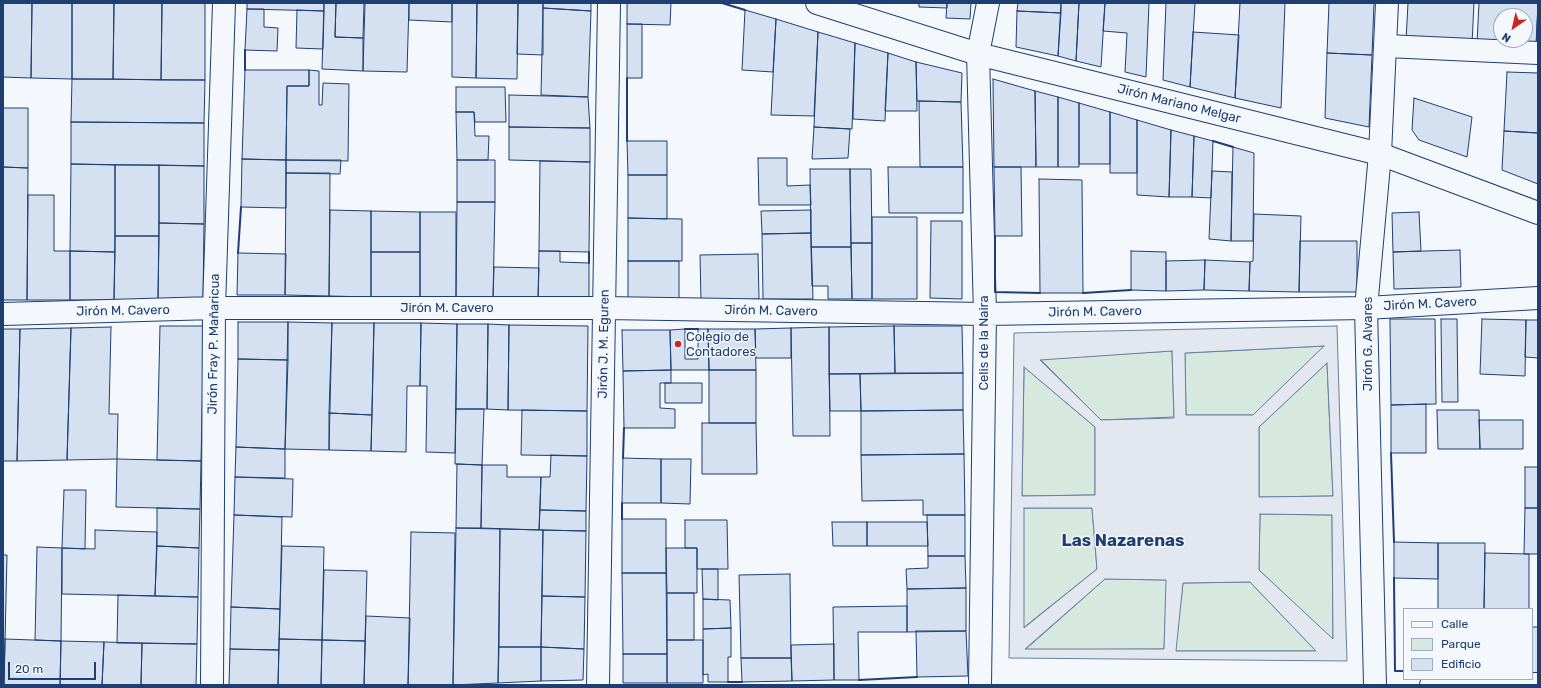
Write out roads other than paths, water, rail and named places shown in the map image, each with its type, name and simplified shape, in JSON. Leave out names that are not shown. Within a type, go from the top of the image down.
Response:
[{"type":"street","name":"Jirón Fray P. Mañaricua","points":[[212,685],[214,308],[224,3]]},
{"type":"street","name":"Jirón J. M. Eguren","points":[[598,685],[609,3]]},
{"type":"street","name":"Jirón Mariano Melgar","points":[[817,3],[978,54],[1380,154],[1538,213]]},
{"type":"street","name":"Celis de la Naira","points":[[980,685],[985,314],[978,54],[988,3]]},
{"type":"street","name":"Jirón G. Alvares","points":[[1374,685],[1366,308],[1380,154],[1387,3]]},
{"type":"street","points":[[1386,46],[1538,53]]},
{"type":"street","name":"Jirón M. Cavero","points":[[3,314],[214,308],[605,308],[985,314],[1366,308],[1538,298]]},
{"type":"street","points":[[1431,685],[1538,684]]},
{"type":"place","name":"Colegio de Contadores","points":[[678,344]]},
{"type":"district","name":"Las Nazarenas","points":[[1123,541]]}]
